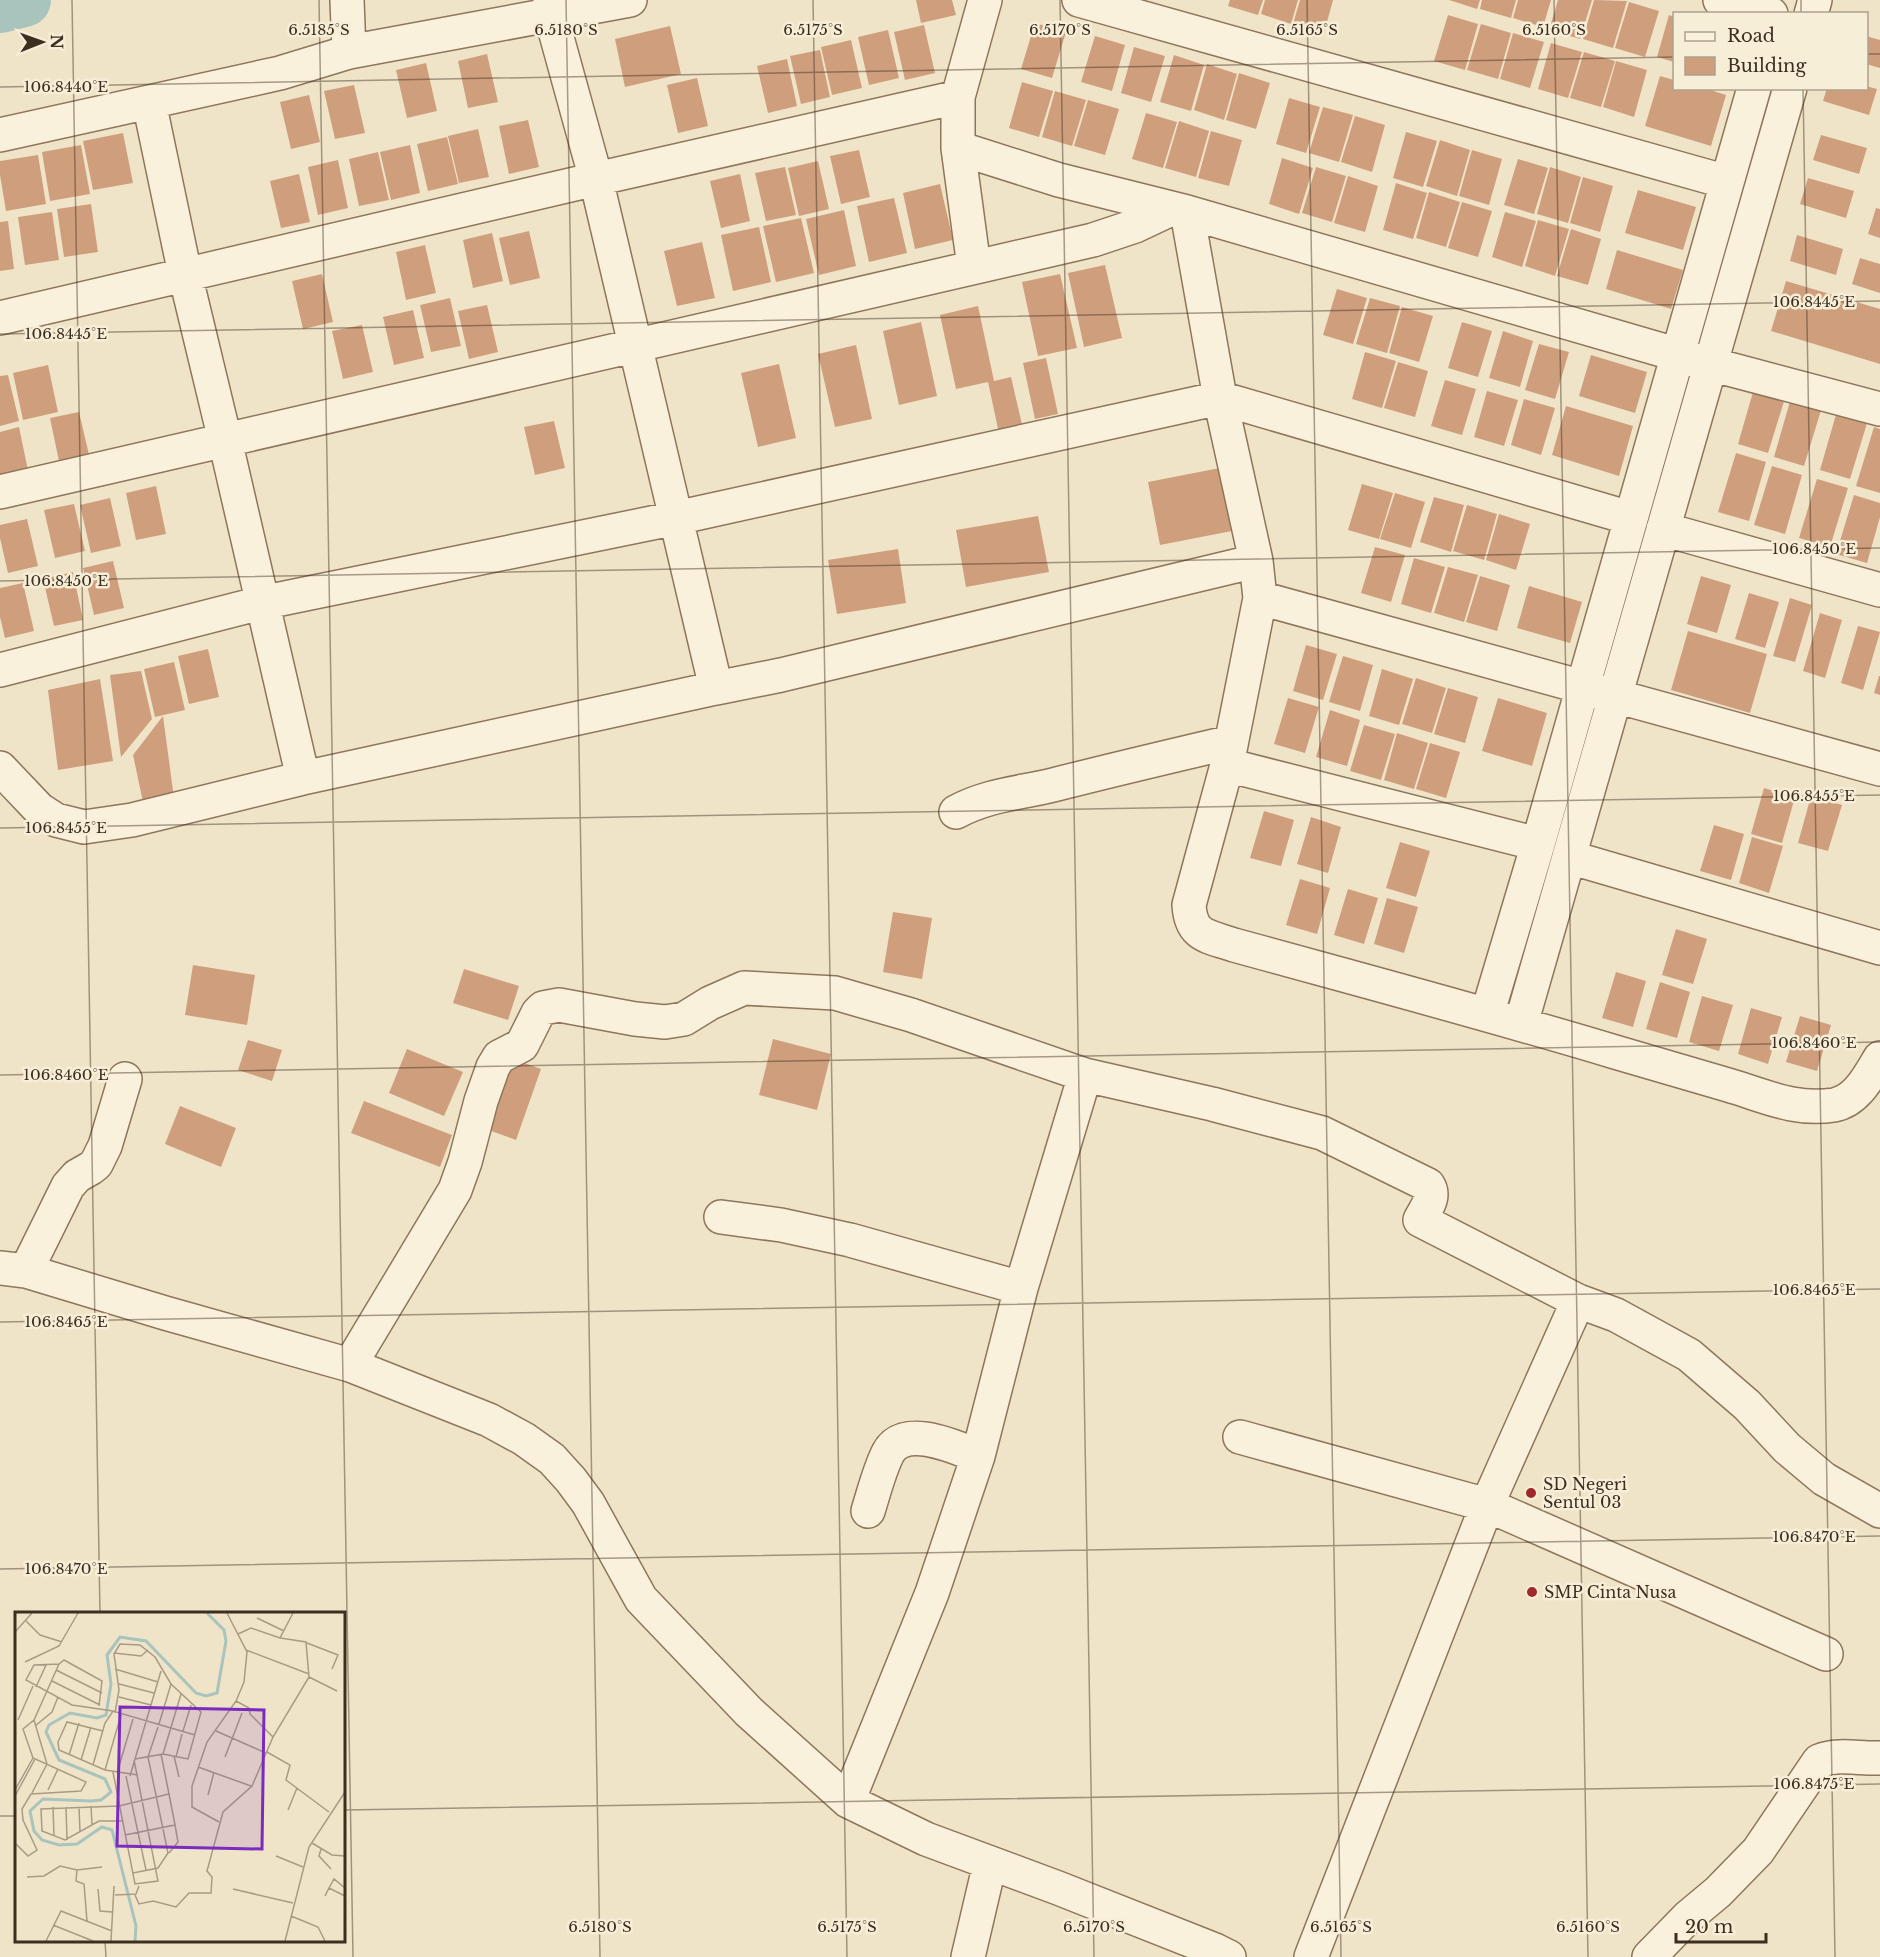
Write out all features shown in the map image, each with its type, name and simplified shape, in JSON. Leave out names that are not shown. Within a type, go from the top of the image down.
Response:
[{"type":"street","points":[[347,0],[349,52]]},
{"type":"street","points":[[0,135],[280,73],[349,52],[550,8],[630,0]]},
{"type":"street","points":[[974,267],[958,148],[958,97],[985,0]]},
{"type":"street","points":[[1080,0],[1727,182]]},
{"type":"street","points":[[1720,0],[1764,12]]},
{"type":"street","points":[[550,8],[596,179],[716,688]]},
{"type":"street","points":[[1487,1015],[1753,90]]},
{"type":"street","points":[[1521,1024],[1789,90]]},
{"type":"street","points":[[0,318],[958,97]]},
{"type":"street","points":[[149,102],[185,274],[303,778]]},
{"type":"street","points":[[958,148],[1059,180],[1179,211],[1710,364],[1880,409]]},
{"type":"street","points":[[0,492],[1093,240],[1179,211]]},
{"type":"street","points":[[1179,211],[1256,561],[1260,598],[1229,753],[1189,905],[1190,916],[1196,929],[1203,934],[1234,945],[1521,1024],[1784,1104],[1806,1107],[1847,1101],[1868,1078],[1880,1058]]},
{"type":"street","points":[[0,670],[261,603],[676,518],[1220,398],[1630,518]]},
{"type":"street","points":[[1664,529],[1880,590]]},
{"type":"street","points":[[0,768],[39,808],[56,820],[84,826],[132,820],[303,778],[781,675],[1256,561]]},
{"type":"street","points":[[1260,598],[1880,769]]},
{"type":"street","points":[[956,812],[998,795],[1229,753],[1538,844]]},
{"type":"street","points":[[1569,857],[1880,948]]},
{"type":"street","points":[[350,1365],[455,1190],[493,1067],[499,1056],[522,1045],[538,1013],[543,1008],[559,1005],[665,1022],[684,1019],[744,987],[835,993],[922,1018],[1085,1075],[1212,1104],[1322,1133],[1428,1185],[1432,1198],[1420,1220],[1578,1301],[1616,1315],[1689,1354],[1748,1405],[1787,1448],[1824,1479],[1880,1511]]},
{"type":"street","points":[[848,1801],[932,1593],[978,1456],[1021,1288],[1085,1075]]},
{"type":"street","points":[[125,1079],[105,1146],[96,1164],[77,1176],[68,1186],[13,1270],[350,1365],[489,1420],[524,1439],[552,1459],[588,1503],[642,1599],[749,1712],[848,1801],[926,1839],[1069,1892],[1229,1957]]},
{"type":"street","points":[[721,1217],[781,1225],[850,1240],[1021,1288]]},
{"type":"street","points":[[1311,1957],[1487,1505],[1578,1301]]},
{"type":"street","points":[[1240,1437],[1487,1505],[1826,1654]]},
{"type":"street","points":[[868,1511],[889,1452],[899,1441],[912,1438],[942,1442],[978,1456]]},
{"type":"street","points":[[1649,1957],[1758,1851],[1819,1761],[1834,1757],[1880,1758]]},
{"type":"street","points":[[968,1957],[990,1863]]},
{"type":"building","points":[[916,0],[952,0],[956,15],[921,23]]},
{"type":"building","points":[[1230,0],[1263,0],[1258,15],[1228,6]]},
{"type":"building","points":[[1265,0],[1298,0],[1291,24],[1261,14]]},
{"type":"building","points":[[1300,0],[1333,0],[1324,33],[1293,24]]},
{"type":"building","points":[[1449,0],[1480,0],[1477,9]]},
{"type":"building","points":[[1482,0],[1516,0],[1511,18],[1480,9]]},
{"type":"building","points":[[1518,0],[1551,0],[1543,27],[1513,18]]},
{"type":"building","points":[[1558,0],[1592,0],[1580,39],[1549,30]]},
{"type":"building","points":[[1594,0],[1627,1],[1613,48],[1583,39]]},
{"type":"building","points":[[1629,2],[1659,11],[1645,57],[1615,48]]},
{"type":"building","points":[[1448,15],[1478,24],[1465,70],[1434,61]]},
{"type":"building","points":[[1669,15],[1673,17],[1673,62],[1657,57]]},
{"type":"building","points":[[1035,23],[1066,32],[1052,78],[1021,69]]},
{"type":"building","points":[[1481,24],[1511,33],[1498,79],[1467,70]]},
{"type":"building","points":[[924,25],[935,73],[905,80],[894,32]]},
{"type":"building","points":[[670,26],[681,74],[625,87],[615,39]]},
{"type":"building","points":[[888,30],[899,78],[869,85],[858,37]]},
{"type":"building","points":[[1513,33],[1544,42],[1530,88],[1500,79]]},
{"type":"building","points":[[1095,36],[1125,45],[1112,91],[1081,82]]},
{"type":"building","points":[[1868,37],[1880,40],[1880,68],[1868,65]]},
{"type":"building","points":[[851,40],[862,88],[832,95],[821,47]]},
{"type":"building","points":[[1551,43],[1582,52],[1568,98],[1538,89]]},
{"type":"building","points":[[1134,47],[1165,56],[1151,102],[1121,93]]},
{"type":"building","points":[[820,50],[830,97],[801,104],[790,56]]},
{"type":"building","points":[[1584,52],[1615,61],[1601,107],[1570,98]]},
{"type":"building","points":[[487,54],[498,102],[468,108],[458,61]]},
{"type":"building","points":[[1174,55],[1204,65],[1191,111],[1160,102]]},
{"type":"building","points":[[787,59],[797,106],[768,113],[757,66]]},
{"type":"building","points":[[1616,61],[1647,70],[1634,117],[1603,107]]},
{"type":"building","points":[[426,63],[437,111],[407,118],[396,70]]},
{"type":"building","points":[[1207,64],[1237,74],[1224,120],[1194,110]]},
{"type":"building","points":[[1239,73],[1270,83],[1256,129],[1226,120]]},
{"type":"building","points":[[1660,76],[1673,80],[1673,90],[1710,90],[1726,95],[1711,146],[1645,126]]},
{"type":"building","points":[[697,78],[708,126],[678,133],[667,85]]},
{"type":"building","points":[[1022,82],[1053,91],[1039,137],[1009,128]]},
{"type":"building","points":[[354,85],[365,133],[335,139],[324,91]]},
{"type":"building","points":[[1868,87],[1877,89],[1869,115],[1823,101],[1826,90],[1868,90]]},
{"type":"building","points":[[1055,91],[1086,100],[1072,146],[1042,137]]},
{"type":"building","points":[[309,95],[320,142],[291,149],[280,102]]},
{"type":"building","points":[[1289,98],[1320,107],[1306,153],[1276,144]]},
{"type":"building","points":[[1088,100],[1119,109],[1105,155],[1074,146]]},
{"type":"building","points":[[1323,107],[1353,115],[1339,162],[1309,153]]},
{"type":"building","points":[[1146,113],[1177,122],[1163,168],[1132,159]]},
{"type":"building","points":[[1355,116],[1385,125],[1372,172],[1341,162]]},
{"type":"building","points":[[528,120],[539,167],[509,174],[499,126]]},
{"type":"building","points":[[1179,121],[1209,131],[1196,177],[1165,168]]},
{"type":"building","points":[[478,129],[489,177],[459,183],[448,136]]},
{"type":"building","points":[[1211,131],[1242,140],[1229,186],[1198,178]]},
{"type":"building","points":[[1406,132],[1437,141],[1423,187],[1393,178]]},
{"type":"building","points":[[123,133],[133,183],[93,190],[83,141]]},
{"type":"building","points":[[1821,135],[1867,148],[1859,174],[1813,160]]},
{"type":"building","points":[[447,137],[458,184],[428,191],[417,144]]},
{"type":"building","points":[[1440,140],[1470,150],[1457,196],[1426,186]]},
{"type":"building","points":[[81,145],[90,194],[50,201],[42,152]]},
{"type":"building","points":[[410,145],[420,193],[391,200],[380,152]]},
{"type":"building","points":[[859,150],[870,197],[841,204],[830,156]]},
{"type":"building","points":[[1472,150],[1502,159],[1489,205],[1459,196]]},
{"type":"building","points":[[378,152],[389,200],[359,206],[349,159]]},
{"type":"building","points":[[38,155],[46,204],[6,211],[0,161]]},
{"type":"building","points":[[1282,158],[1313,168],[1299,214],[1269,204]]},
{"type":"building","points":[[1518,159],[1548,168],[1534,214],[1504,205]]},
{"type":"building","points":[[338,160],[348,208],[318,215],[308,167]]},
{"type":"building","points":[[818,161],[829,209],[799,216],[788,168]]},
{"type":"building","points":[[785,167],[796,215],[766,221],[755,173]]},
{"type":"building","points":[[1316,167],[1346,176],[1332,222],[1302,213]]},
{"type":"building","points":[[1550,167],[1581,177],[1568,223],[1537,214]]},
{"type":"building","points":[[299,174],[310,222],[281,228],[270,181]]},
{"type":"building","points":[[740,174],[750,221],[721,228],[710,181]]},
{"type":"building","points":[[1348,176],[1378,186],[1365,232],[1334,223]]},
{"type":"building","points":[[1583,177],[1613,186],[1600,232],[1570,223]]},
{"type":"building","points":[[1808,178],[1854,191],[1846,218],[1800,204]]},
{"type":"building","points":[[1396,183],[1427,193],[1413,239],[1383,230]]},
{"type":"building","points":[[940,184],[953,240],[915,249],[903,193]]},
{"type":"building","points":[[1638,190],[1696,207],[1683,250],[1625,233]]},
{"type":"building","points":[[1429,192],[1460,202],[1446,247],[1416,238]]},
{"type":"building","points":[[894,198],[907,253],[869,262],[857,206]]},
{"type":"building","points":[[1462,202],[1492,211],[1478,257],[1448,248]]},
{"type":"building","points":[[91,204],[98,252],[64,257],[57,209]]},
{"type":"building","points":[[1876,208],[1880,209],[1880,238],[1868,234]]},
{"type":"building","points":[[844,210],[856,266],[819,275],[806,219]]},
{"type":"building","points":[[52,212],[59,260],[25,265],[18,217]]},
{"type":"building","points":[[1505,212],[1536,221],[1522,267],[1492,257]]},
{"type":"building","points":[[801,218],[814,273],[776,282],[763,226]]},
{"type":"building","points":[[1538,220],[1569,229],[1555,276],[1525,266]]},
{"type":"building","points":[[8,221],[14,269],[0,271],[0,222]]},
{"type":"building","points":[[759,227],[771,282],[733,291],[721,235]]},
{"type":"building","points":[[1571,229],[1601,239],[1588,285],[1557,276]]},
{"type":"building","points":[[529,231],[540,278],[510,285],[499,238]]},
{"type":"building","points":[[492,233],[503,281],[473,288],[463,240]]},
{"type":"building","points":[[1797,235],[1843,249],[1836,275],[1790,261]]},
{"type":"building","points":[[702,242],[715,298],[677,306],[664,251]]},
{"type":"building","points":[[425,245],[436,293],[406,300],[396,252]]},
{"type":"building","points":[[1617,250],[1683,270],[1671,309],[1606,289]]},
{"type":"building","points":[[1860,258],[1880,264],[1880,293],[1852,284]]},
{"type":"building","points":[[1105,265],[1122,338],[1084,347],[1068,273]]},
{"type":"building","points":[[322,274],[333,322],[303,329],[292,281]]},
{"type":"building","points":[[1060,274],[1077,348],[1038,356],[1022,282]]},
{"type":"building","points":[[1786,281],[1880,309],[1880,364],[1771,331]]},
{"type":"building","points":[[1337,289],[1367,298],[1353,344],[1323,335]]},
{"type":"building","points":[[450,298],[461,346],[431,352],[420,305]]},
{"type":"building","points":[[1370,298],[1400,306],[1387,353],[1356,344]]},
{"type":"building","points":[[487,305],[498,352],[469,359],[458,311]]},
{"type":"building","points":[[978,306],[994,381],[1011,377],[1024,433],[1000,438],[988,382],[956,389],[940,315]]},
{"type":"building","points":[[1402,307],[1433,316],[1419,362],[1389,353]]},
{"type":"building","points":[[413,310],[424,358],[394,365],[383,317]]},
{"type":"building","points":[[921,322],[937,396],[899,405],[883,331]]},
{"type":"building","points":[[1462,322],[1492,331],[1478,377],[1448,368]]},
{"type":"building","points":[[362,325],[373,372],[343,379],[332,331]]},
{"type":"building","points":[[1503,331],[1533,341],[1520,387],[1489,378]]},
{"type":"building","points":[[1539,344],[1569,352],[1555,399],[1525,390]]},
{"type":"building","points":[[856,345],[872,419],[835,427],[818,354]]},
{"type":"building","points":[[1365,352],[1396,361],[1382,408],[1352,399]]},
{"type":"building","points":[[1591,355],[1647,372],[1635,413],[1579,396]]},
{"type":"building","points":[[1046,358],[1058,414],[1035,419],[1023,363]]},
{"type":"building","points":[[1398,362],[1428,371],[1415,417],[1384,408]]},
{"type":"building","points":[[779,364],[796,438],[758,447],[741,373]]},
{"type":"building","points":[[48,365],[58,412],[23,420],[13,373]]},
{"type":"building","points":[[8,375],[19,421],[0,426],[0,376]]},
{"type":"building","points":[[1445,380],[1476,389],[1462,435],[1431,426]]},
{"type":"building","points":[[1755,385],[1786,395],[1768,453],[1738,444]]},
{"type":"building","points":[[1487,391],[1518,400],[1504,446],[1474,437]]},
{"type":"building","points":[[1791,398],[1822,407],[1804,466],[1774,457]]},
{"type":"building","points":[[1524,399],[1555,408],[1541,455],[1511,445]]},
{"type":"building","points":[[1566,406],[1633,426],[1619,476],[1552,455]]},
{"type":"building","points":[[1837,411],[1868,420],[1850,479],[1820,470]]},
{"type":"building","points":[[79,412],[90,459],[60,466],[50,418]]},
{"type":"building","points":[[554,421],[565,468],[535,475],[524,427]]},
{"type":"building","points":[[19,427],[29,475],[0,482],[0,432]]},
{"type":"building","points":[[1874,427],[1880,429],[1880,493],[1856,486]]},
{"type":"building","points":[[1736,453],[1766,462],[1749,521],[1718,512]]},
{"type":"building","points":[[1772,466],[1802,475],[1785,534],[1754,525]]},
{"type":"building","points":[[1225,467],[1237,530],[1160,545],[1148,482]]},
{"type":"building","points":[[1817,479],[1848,488],[1830,547],[1799,538]]},
{"type":"building","points":[[1362,484],[1393,493],[1379,539],[1348,530]]},
{"type":"building","points":[[156,486],[166,534],[136,540],[126,493]]},
{"type":"building","points":[[1395,493],[1425,502],[1411,548],[1380,539]]},
{"type":"building","points":[[1854,495],[1880,503],[1880,517],[1867,563],[1836,554]]},
{"type":"building","points":[[1434,497],[1464,505],[1451,552],[1420,542]]},
{"type":"building","points":[[110,498],[121,546],[91,553],[80,505]]},
{"type":"building","points":[[74,504],[85,551],[55,558],[44,510]]},
{"type":"building","points":[[1467,505],[1497,514],[1484,560],[1453,551]]},
{"type":"building","points":[[1499,514],[1530,524],[1516,570],[1486,560]]},
{"type":"building","points":[[1038,516],[1049,572],[966,587],[956,530]]},
{"type":"building","points":[[27,519],[38,566],[8,573],[0,538],[0,525]]},
{"type":"building","points":[[1375,547],[1405,555],[1391,602],[1361,593]]},
{"type":"building","points":[[898,549],[906,603],[837,614],[828,560]]},
{"type":"building","points":[[1414,558],[1445,567],[1431,613],[1401,604]]},
{"type":"building","points":[[113,561],[124,608],[94,615],[83,568]]},
{"type":"building","points":[[1448,567],[1478,575],[1464,622],[1434,613]]},
{"type":"building","points":[[73,572],[83,620],[54,626],[43,579]]},
{"type":"building","points":[[1480,576],[1510,585],[1497,631],[1466,622]]},
{"type":"building","points":[[1701,576],[1731,585],[1717,633],[1687,624]]},
{"type":"building","points":[[23,583],[34,631],[5,638],[0,617],[0,588]]},
{"type":"building","points":[[1529,586],[1582,602],[1570,643],[1517,628]]},
{"type":"building","points":[[1749,593],[1779,602],[1765,648],[1735,639]]},
{"type":"building","points":[[1790,598],[1812,605],[1795,662],[1773,656]]},
{"type":"building","points":[[1820,613],[1842,620],[1825,678],[1803,671]]},
{"type":"building","points":[[1858,626],[1880,632],[1863,690],[1841,683]]},
{"type":"building","points":[[1688,631],[1767,654],[1750,713],[1671,690]]},
{"type":"building","points":[[1306,645],[1337,654],[1323,700],[1293,691]]},
{"type":"building","points":[[208,649],[219,697],[189,704],[178,656]]},
{"type":"building","points":[[1343,656],[1373,665],[1360,711],[1329,702]]},
{"type":"building","points":[[174,662],[185,710],[155,717],[144,669]]},
{"type":"building","points":[[1382,669],[1413,679],[1399,725],[1369,716]]},
{"type":"building","points":[[141,671],[152,719],[121,757],[110,675]]},
{"type":"building","points":[[1880,676],[1880,695],[1874,693]]},
{"type":"building","points":[[1416,678],[1446,688],[1432,733],[1402,724]]},
{"type":"building","points":[[100,679],[113,761],[58,770],[48,690]]},
{"type":"building","points":[[1448,688],[1478,697],[1465,743],[1434,734]]},
{"type":"building","points":[[1288,698],[1319,707],[1305,753],[1274,744]]},
{"type":"building","points":[[1498,698],[1547,713],[1532,766],[1482,751]]},
{"type":"building","points":[[1330,710],[1360,720],[1347,766],[1316,757]]},
{"type":"building","points":[[163,716],[174,798],[143,802],[133,755]]},
{"type":"building","points":[[1364,725],[1395,734],[1381,780],[1350,771]]},
{"type":"building","points":[[1397,733],[1428,743],[1414,789],[1384,780]]},
{"type":"building","points":[[1430,743],[1460,752],[1446,798],[1416,789]]},
{"type":"building","points":[[1764,788],[1795,797],[1782,843],[1751,834]]},
{"type":"building","points":[[1811,796],[1842,805],[1828,851],[1798,843]]},
{"type":"building","points":[[1264,811],[1294,820],[1281,866],[1250,858]]},
{"type":"building","points":[[1311,817],[1341,827],[1328,873],[1297,864]]},
{"type":"building","points":[[1714,825],[1744,834],[1731,880],[1700,871]]},
{"type":"building","points":[[1752,837],[1783,846],[1769,893],[1739,883]]},
{"type":"building","points":[[1400,842],[1430,851],[1416,897],[1386,888]]},
{"type":"building","points":[[1300,879],[1330,888],[1317,934],[1286,925]]},
{"type":"building","points":[[1348,889],[1378,898],[1364,944],[1334,935]]},
{"type":"building","points":[[1387,898],[1418,907],[1404,953],[1374,944]]},
{"type":"building","points":[[893,912],[932,918],[922,979],[883,972]]},
{"type":"building","points":[[1676,929],[1707,939],[1693,984],[1662,975]]},
{"type":"building","points":[[193,965],[255,975],[247,1025],[185,1015]]},
{"type":"building","points":[[464,969],[519,986],[508,1020],[453,1003]]},
{"type":"building","points":[[1616,972],[1646,981],[1633,1027],[1602,1018]]},
{"type":"building","points":[[1660,982],[1690,992],[1677,1038],[1646,1029]]},
{"type":"building","points":[[1702,996],[1733,1005],[1719,1051],[1689,1042]]},
{"type":"building","points":[[1751,1008],[1782,1017],[1768,1064],[1738,1054]]},
{"type":"building","points":[[1800,1016],[1831,1025],[1817,1071],[1786,1062]]},
{"type":"building","points":[[773,1039],[831,1054],[817,1110],[759,1095]]},
{"type":"building","points":[[248,1040],[282,1050],[272,1081],[238,1070]]},
{"type":"building","points":[[407,1049],[463,1072],[444,1116],[389,1093]]},
{"type":"building","points":[[507,1057],[541,1069],[516,1140],[483,1128]]},
{"type":"building","points":[[364,1101],[452,1135],[440,1167],[351,1133]]},
{"type":"building","points":[[180,1106],[236,1128],[221,1167],[165,1144]]},
{"type":"waterway","points":[[0,6],[24,0]]},
{"type":"place","name":"SD Negeri Sentul 03","points":[[1531,1493]]},
{"type":"place","name":"SMP Cinta Nusa","points":[[1532,1592]]}]
